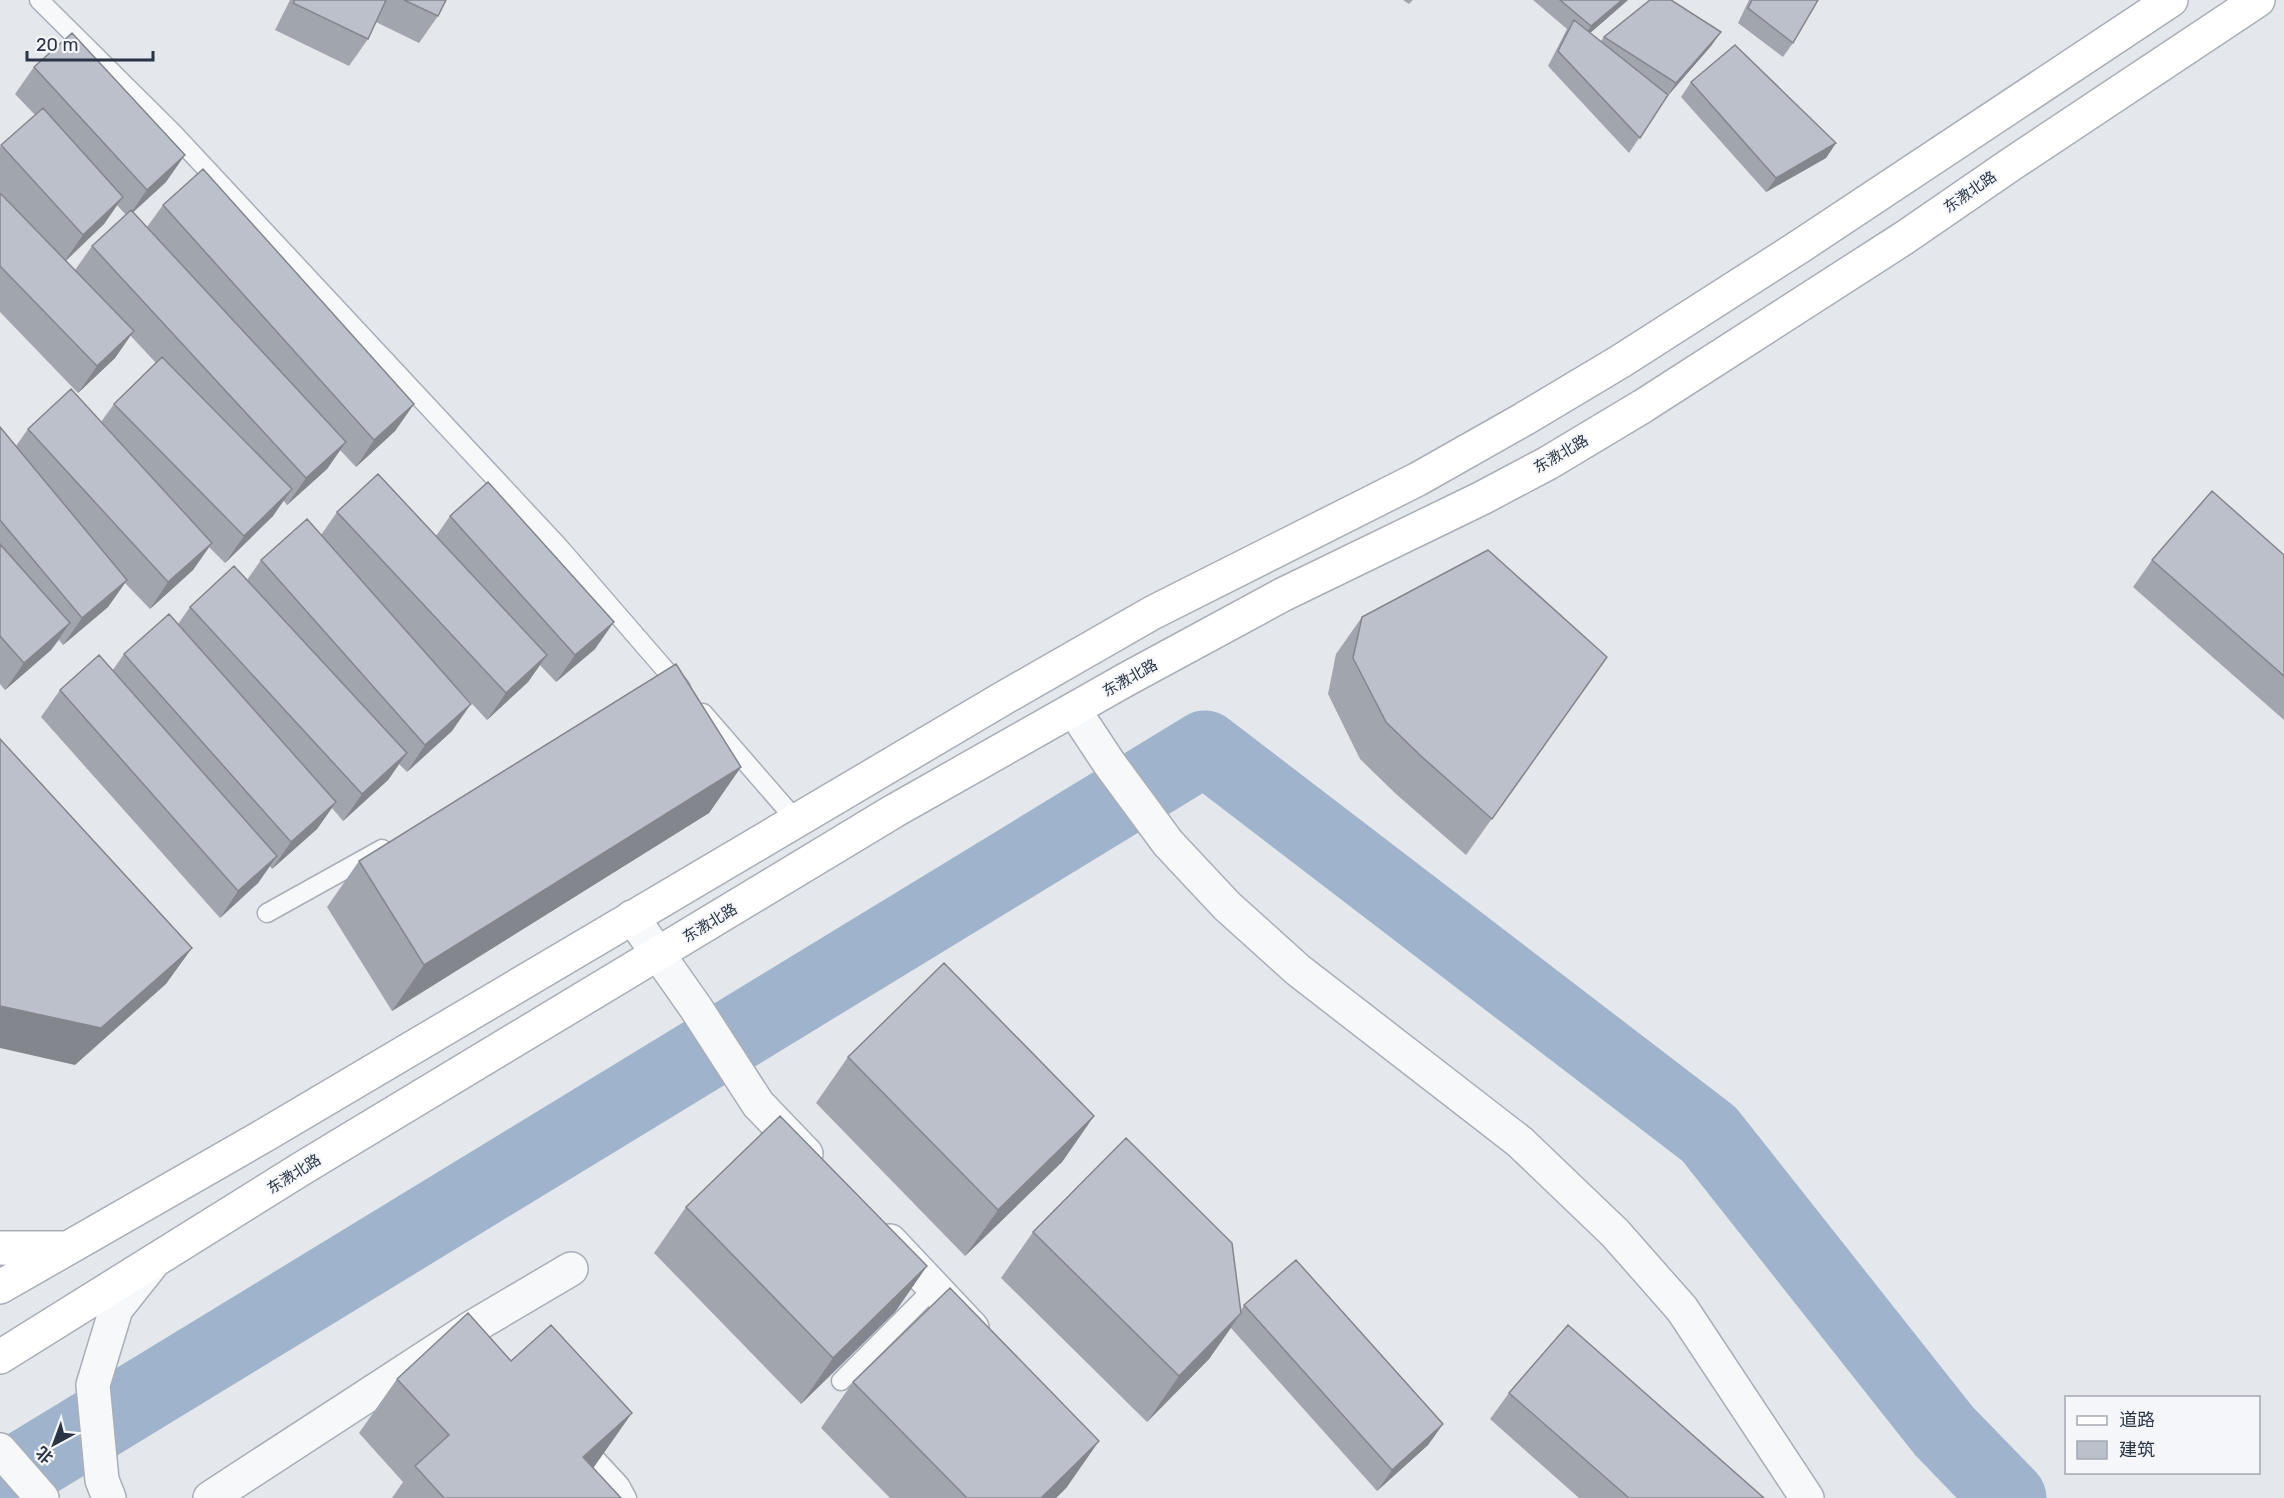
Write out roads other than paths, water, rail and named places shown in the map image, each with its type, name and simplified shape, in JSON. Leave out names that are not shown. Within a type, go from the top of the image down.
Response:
[{"type":"main road","points":[[0,1287],[265,1135],[1152,612],[1418,479],[1534,413],[1621,361],[1782,258],[2171,0]]},
{"type":"main road","name":"东漖北路","points":[[0,1357],[301,1169],[894,811],[1282,595],[1482,498],[1548,463],[1634,411],[1904,238],[2258,0]]},
{"type":"main road","points":[[0,1248],[70,1248]]},
{"type":"street","points":[[1074,710],[1109,763],[1168,843],[1227,906],[1298,970],[1520,1142],[1615,1233],[1682,1309],[1807,1498]]},
{"type":"street","points":[[632,917],[696,1008],[758,1104],[830,1179]]},
{"type":"street","points":[[870,1221],[991,1347]]},
{"type":"street","points":[[106,1489],[93,1385],[116,1309],[153,1262]]},
{"type":"street","points":[[210,1498],[479,1336],[571,1269]]},
{"type":"street","points":[[0,1450],[42,1498]]},
{"type":"lane","points":[[39,0],[189,150],[559,547],[670,685],[796,820]]},
{"type":"lane","points":[[267,914],[400,838]]},
{"type":"lane","points":[[842,1381],[934,1288]]},
{"type":"lane","points":[[573,1435],[620,1485],[627,1498]]},
{"type":"waterway","points":[[0,1483],[1205,748],[1709,1134],[1944,1431],[2009,1498]]}]
